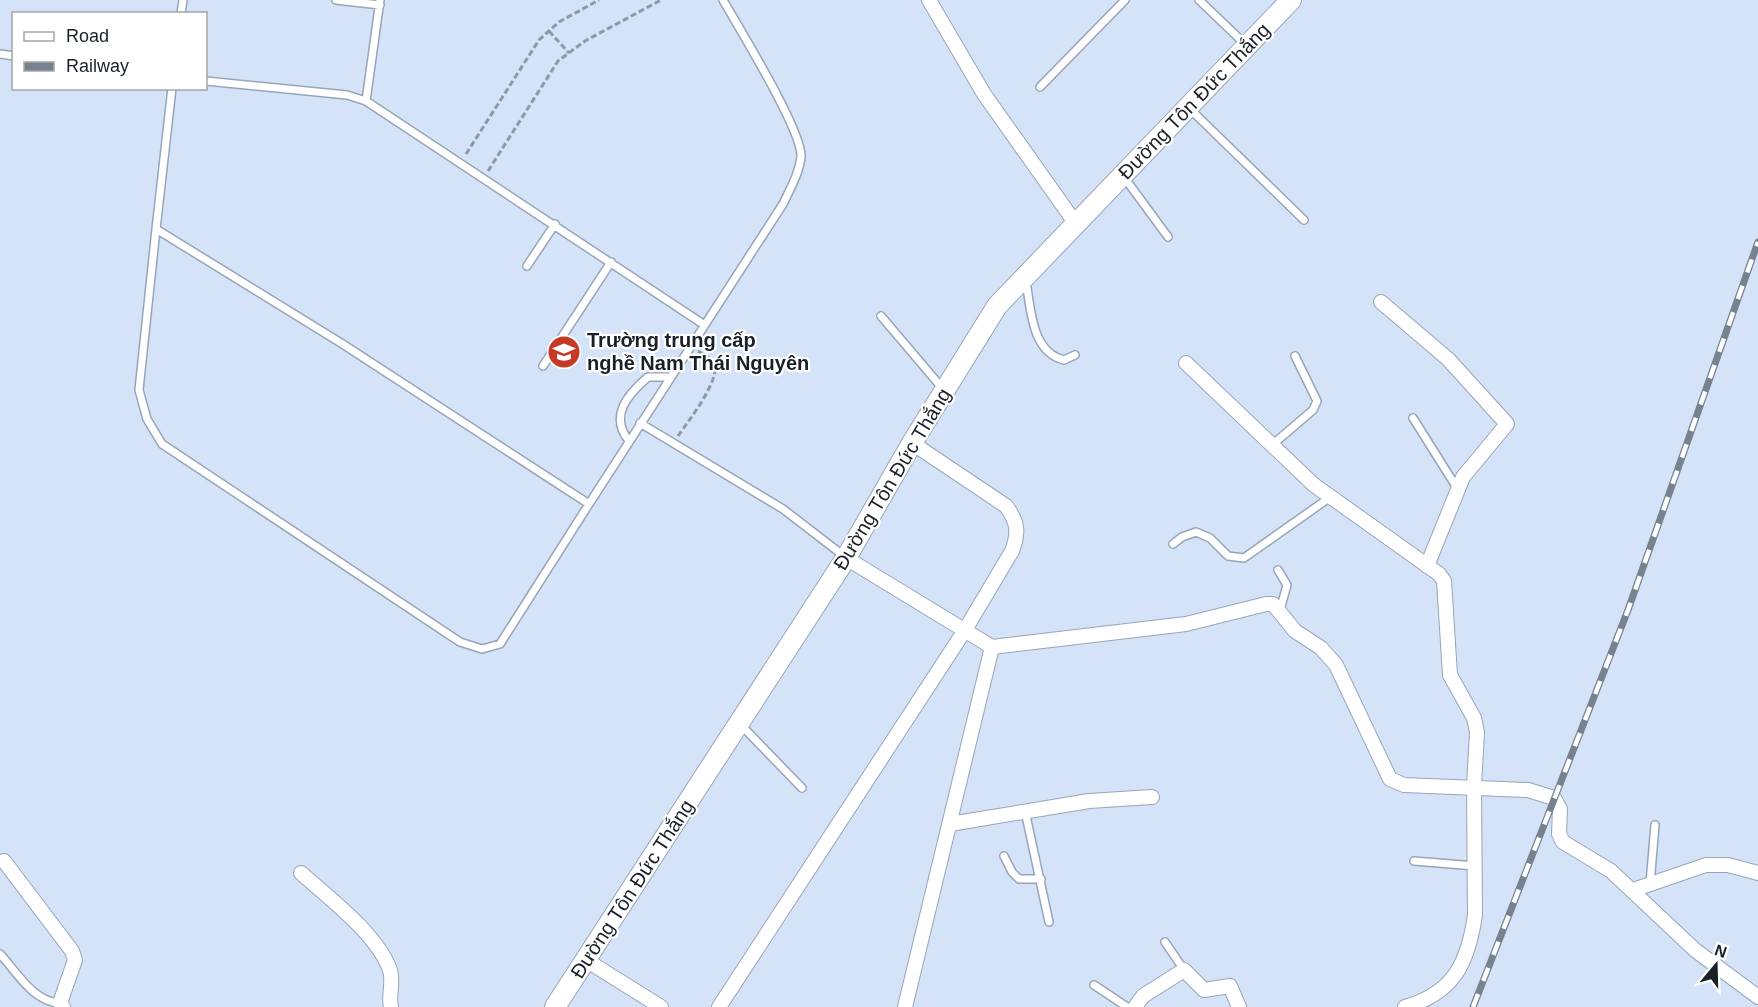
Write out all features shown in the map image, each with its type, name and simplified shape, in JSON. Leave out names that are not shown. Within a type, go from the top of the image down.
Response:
[{"type":"main road","name":"Đường Tôn Đức Thắng","points":[[555,1007],[846,558],[912,443],[997,306],[1292,0]]},
{"type":"street","points":[[930,0],[984,93],[1076,224]]},
{"type":"street","points":[[1381,302],[1448,359],[1507,424],[1463,477],[1427,566]]},
{"type":"street","points":[[1186,363],[1329,498],[1439,574],[1446,588],[1450,675],[1474,718],[1477,732],[1474,786],[1473,931],[1460,968],[1451,983],[1439,993],[1406,1007]]},
{"type":"street","points":[[719,1007],[965,630],[1012,551],[1017,528],[1015,517],[1006,507],[912,443]]},
{"type":"street","points":[[846,558],[993,647],[1186,624],[1274,604],[1292,628],[1321,648],[1336,665],[1390,779],[1404,785],[1474,786],[1528,790],[1554,798],[1560,809],[1559,834],[1563,842],[1611,871],[1695,950],[1758,997]]},
{"type":"street","points":[[905,1007],[993,647]]},
{"type":"street","points":[[950,824],[1089,801],[1152,797]]},
{"type":"street","points":[[4,861],[72,951],[75,960],[61,1005]]},
{"type":"street","points":[[1633,890],[1717,863],[1758,873]]},
{"type":"street","points":[[301,873],[353,918],[382,957],[390,970],[392,1007]]},
{"type":"street","points":[[586,960],[661,1007]]},
{"type":"street","points":[[1135,1007],[1143,996],[1184,970],[1204,990],[1230,986],[1239,1007]]},
{"type":"lane","points":[[336,0],[380,3],[366,102]]},
{"type":"lane","points":[[172,90],[144,328],[140,390],[147,419],[162,444],[460,642],[482,650],[500,644],[689,345],[783,204],[797,176],[801,155],[795,128],[723,0]]},
{"type":"lane","points":[[1040,87],[1125,0]]},
{"type":"lane","points":[[1199,0],[1247,46]]},
{"type":"lane","points":[[207,81],[347,96],[366,102],[555,224],[703,324]]},
{"type":"lane","points":[[1188,108],[1304,220]]},
{"type":"lane","points":[[1123,175],[1168,237]]},
{"type":"lane","points":[[527,266],[555,224]]},
{"type":"lane","points":[[156,229],[265,294],[589,504]]},
{"type":"lane","points":[[543,366],[611,262]]},
{"type":"lane","points":[[1026,276],[1033,328],[1042,343],[1055,357],[1069,359],[1075,355]]},
{"type":"lane","points":[[881,316],[944,390]]},
{"type":"lane","points":[[1272,445],[1313,410],[1317,401],[1295,356]]},
{"type":"lane","points":[[629,441],[620,430],[619,423],[630,395],[648,377],[669,377]]},
{"type":"lane","points":[[1413,418],[1457,488]]},
{"type":"lane","points":[[640,423],[783,509],[846,558]]},
{"type":"lane","points":[[1173,544],[1182,537],[1196,532],[1210,538],[1228,556],[1244,558],[1329,498]]},
{"type":"lane","points":[[1278,570],[1287,585],[1280,610]]},
{"type":"lane","points":[[739,724],[802,788]]},
{"type":"lane","points":[[1025,811],[1049,922]]},
{"type":"lane","points":[[1650,884],[1655,825]]},
{"type":"lane","points":[[1004,856],[1012,872],[1019,879],[1041,879]]},
{"type":"lane","points":[[1414,861],[1475,866]]},
{"type":"lane","points":[[1165,942],[1184,970]]},
{"type":"lane","points":[[0,954],[36,994],[47,1002],[61,1005]]},
{"type":"lane","points":[[1094,985],[1127,1007]]},
{"type":"path","points":[[460,164],[520,68],[549,31],[599,0]]},
{"type":"path","points":[[483,178],[558,61],[661,0]]},
{"type":"path","points":[[549,31],[568,53]]},
{"type":"path","points":[[673,444],[701,401],[716,372],[714,361],[689,345]]},
{"type":"railway","points":[[1473,1007],[1628,610],[1758,242]]},
{"type":"place","name":"Trường trung cấp nghề Nam Thái Nguyên","points":[[564,352]]}]
